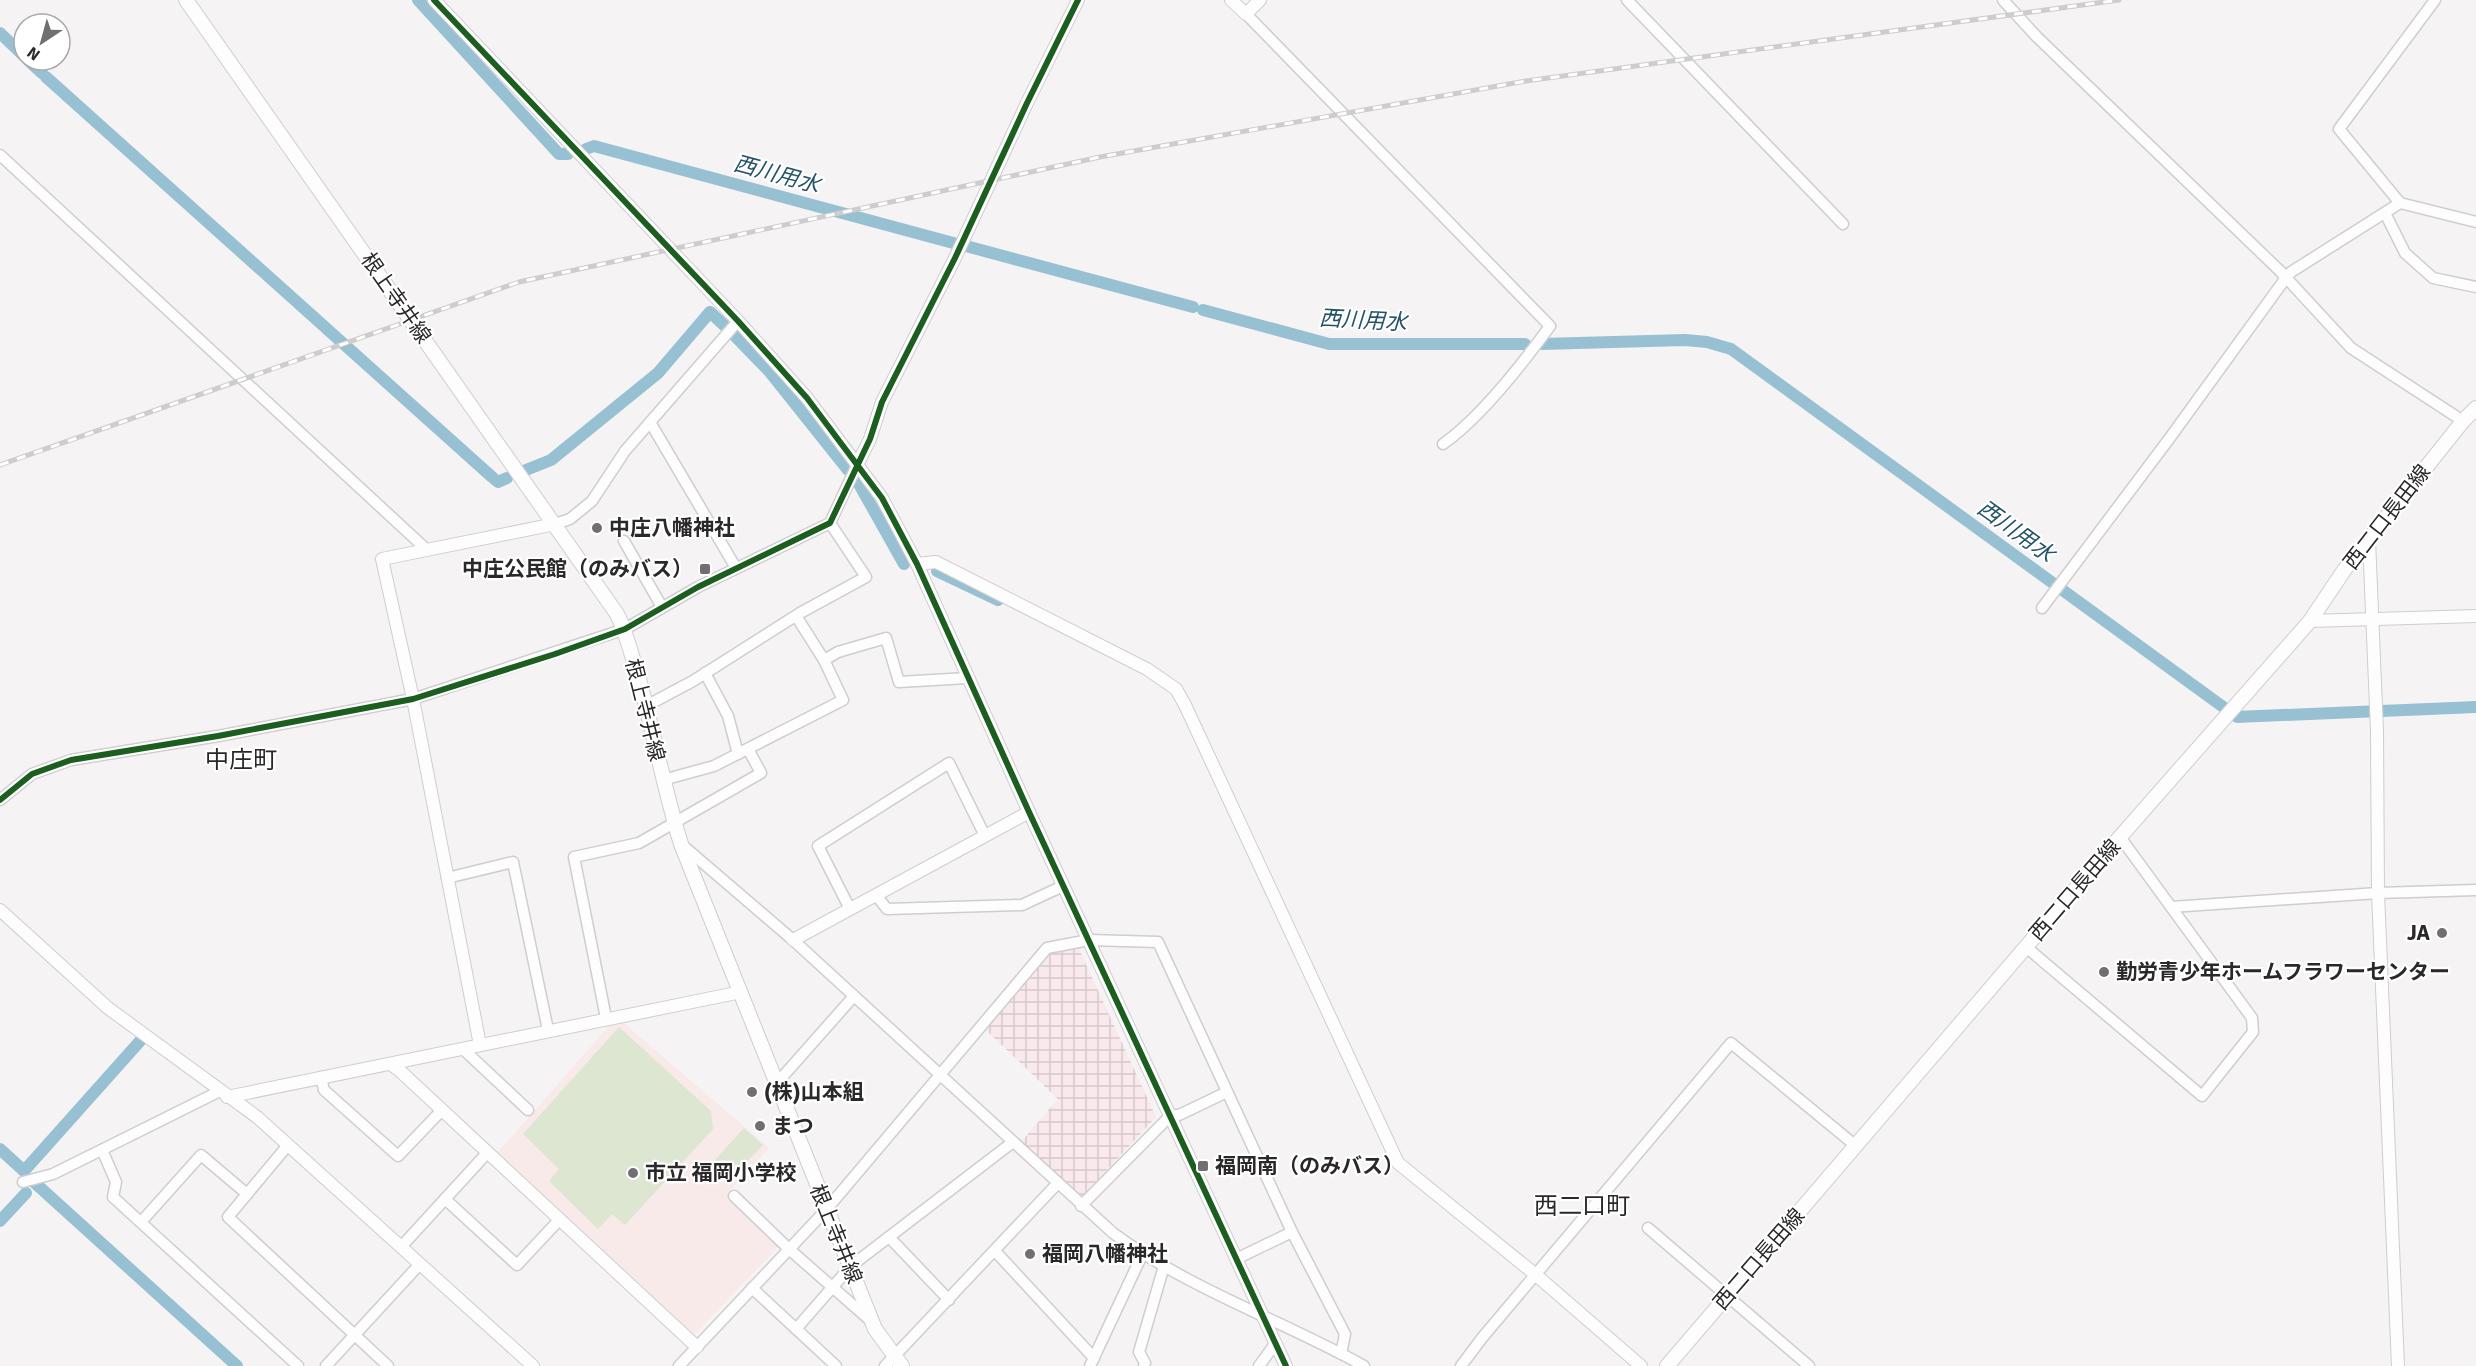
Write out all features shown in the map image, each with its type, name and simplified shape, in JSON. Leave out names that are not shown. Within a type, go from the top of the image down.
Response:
[{"type":"main road","name":"根上寺井線","points":[[186,0],[606,597],[625,629],[681,844],[826,1210],[851,1266],[874,1329],[894,1363]]},
{"type":"main road","name":"西二口長田線","points":[[1667,1366],[2120,837],[2310,621],[2345,569],[2463,421],[2476,408]]},
{"type":"street","points":[[434,0],[738,321],[807,398],[858,463],[882,498],[917,564],[1063,886],[1286,1366]]},
{"type":"street","points":[[0,800],[32,774],[71,760],[218,736],[413,699],[555,654],[625,629],[736,568],[830,523],[870,439],[882,402],[955,258],[1027,102],[1078,0]]},
{"type":"street","points":[[1231,0],[1550,326],[1531,352],[1460,432],[1443,444]]},
{"type":"street","points":[[1246,14],[1260,0]]},
{"type":"street","points":[[1627,0],[1843,224]]},
{"type":"street","points":[[2003,0],[2037,36],[2280,271],[2350,348],[2463,421]]},
{"type":"street","points":[[2435,0],[2339,129],[2400,203],[2476,222]]},
{"type":"street","points":[[0,155],[426,549]]},
{"type":"street","points":[[2042,608],[2291,272],[2400,203]]},
{"type":"street","points":[[2385,213],[2405,254],[2433,278],[2476,287]]},
{"type":"street","points":[[480,1045],[413,699],[382,559],[570,519],[592,501],[625,451],[738,321]]},
{"type":"street","points":[[650,422],[736,568]]},
{"type":"street","points":[[646,706],[866,577],[830,523]]},
{"type":"street","points":[[2369,540],[2377,731],[2378,893],[2394,1226],[2398,1366]]},
{"type":"street","points":[[624,541],[662,607]]},
{"type":"street","points":[[917,564],[936,562],[1147,669],[1176,690],[1270,884],[1398,1163],[1536,1275],[1641,1366]]},
{"type":"street","points":[[663,780],[714,766],[843,700],[824,660],[796,616]]},
{"type":"street","points":[[2310,621],[2476,616]]},
{"type":"street","points":[[824,660],[838,652],[886,638],[898,682],[968,678]]},
{"type":"street","points":[[606,1018],[574,856],[639,843],[761,773],[743,752],[728,716],[705,673]]},
{"type":"street","points":[[850,909],[819,846],[949,763],[985,836]]},
{"type":"street","points":[[793,940],[1029,812]]},
{"type":"street","points":[[2026,947],[2202,1096],[2253,1032],[2252,1018],[2120,837]]},
{"type":"street","points":[[681,844],[793,940],[1113,1233],[1164,1266],[1364,1366]]},
{"type":"street","points":[[447,878],[513,862],[548,1030]]},
{"type":"street","points":[[876,895],[887,909],[1022,905],[1063,886]]},
{"type":"street","points":[[2171,907],[2378,893],[2476,890]]},
{"type":"street","points":[[0,910],[108,1008],[257,1117],[533,1366]]},
{"type":"street","points":[[696,1366],[683,1362],[826,1210],[1047,948],[1089,940],[1158,942],[1292,1232],[1346,1334],[1341,1354]]},
{"type":"street","points":[[23,1182],[53,1174],[223,1094],[390,1064],[741,992]]},
{"type":"street","points":[[777,1083],[854,996]]},
{"type":"street","points":[[1461,1366],[1731,1043],[1856,1146]]},
{"type":"street","points":[[463,1049],[528,1110]]},
{"type":"street","points":[[390,1064],[697,1347]]},
{"type":"street","points":[[321,1077],[324,1090],[398,1156],[442,1110]]},
{"type":"street","points":[[1081,1206],[1171,1115],[1179,1115],[1227,1092]]},
{"type":"street","points":[[796,1329],[851,1266],[1013,1142]]},
{"type":"street","points":[[288,1145],[228,1217],[388,1366]]},
{"type":"street","points":[[102,1150],[117,1182],[114,1197],[298,1366]]},
{"type":"street","points":[[401,1247],[488,1152]]},
{"type":"street","points":[[141,1222],[201,1155],[247,1194]]},
{"type":"street","points":[[894,1363],[949,1300],[1058,1184]]},
{"type":"street","points":[[734,1196],[832,1288],[872,1321]]},
{"type":"street","points":[[445,1199],[517,1265],[560,1219]]},
{"type":"street","points":[[1648,1228],[1809,1366]]},
{"type":"street","points":[[1236,1259],[1292,1232]]},
{"type":"street","points":[[889,1237],[949,1300]]},
{"type":"street","points":[[996,1251],[1092,1362],[1143,1253]]},
{"type":"street","points":[[326,1366],[420,1264]]},
{"type":"street","points":[[1144,1366],[1145,1363],[1139,1353],[1164,1266]]},
{"type":"street","points":[[752,1288],[836,1366]]},
{"type":"street","points":[[1259,1366],[1275,1344]]},
{"type":"shaded area","points":[[1078,947],[1156,1117],[1082,1197],[1021,1142],[1058,1099],[986,1030],[1048,952]]},
{"type":"shaded area","name":"市立 福岡小学校","points":[[617,1017],[769,1148],[727,1194],[780,1245],[694,1335],[498,1152]]},
{"type":"green space","points":[[619,1027],[711,1111],[713,1129],[625,1225],[612,1214],[598,1229],[549,1181],[559,1169],[523,1134]]},
{"type":"green space","points":[[744,1128],[763,1145],[730,1179],[712,1163]]},
{"type":"waterway","name":"西川用水","points":[[418,0],[559,154],[568,154]]},
{"type":"waterway","points":[[0,33],[12,44]]},
{"type":"waterway","points":[[46,77],[492,477],[498,482],[507,478]]},
{"type":"waterway","name":"西川用水","points":[[586,149],[594,146],[957,244]]},
{"type":"waterway","name":"西川用水","points":[[966,246],[1193,307]]},
{"type":"waterway","name":"西川用水","points":[[1203,310],[1329,344],[1525,344]]},
{"type":"waterway","points":[[526,470],[551,460],[658,373],[710,312],[726,327]]},
{"type":"waterway","points":[[735,336],[769,371],[848,470]]},
{"type":"waterway","name":"西川用水","points":[[1542,344],[1685,340],[1707,342],[1731,349],[2237,717],[2476,707]]},
{"type":"waterway","points":[[859,484],[904,564]]},
{"type":"waterway","points":[[937,571],[998,600]]},
{"type":"waterway","points":[[0,1149],[24,1171],[141,1040]]},
{"type":"waterway","points":[[35,1183],[237,1366]]},
{"type":"waterway","points":[[0,1221],[26,1193]]},
{"type":"railway","points":[[0,465],[519,282],[1100,157],[1526,81],[2119,0]]},
{"type":"cycle path","points":[[434,0],[738,321],[807,398],[882,498],[917,564],[1029,812],[1286,1366]]},
{"type":"cycle path","points":[[0,800],[32,774],[71,760],[218,736],[413,699],[555,654],[625,629],[698,587],[830,523],[870,439],[882,402],[955,258],[1078,0]]},
{"type":"place","name":"中庄八幡神社","points":[[597,528]]},
{"type":"place","name":"中庄公民館（のみバス）","points":[[705,569]]},
{"type":"place","name":"JA","points":[[2442,933]]},
{"type":"place","name":"勤労青少年ホームフラワーセンター","points":[[2104,972]]},
{"type":"place","name":"(株)山本組","points":[[752,1092]]},
{"type":"place","name":"まつ","points":[[760,1126]]},
{"type":"place","name":"福岡南（のみバス）","points":[[1203,1166]]},
{"type":"place","name":"市立 福岡小学校","points":[[633,1173]]},
{"type":"place","name":"福岡八幡神社","points":[[1030,1254]]},
{"type":"district","name":"中庄町","points":[[241,760]]},
{"type":"district","name":"西二口町","points":[[1582,1206]]}]
